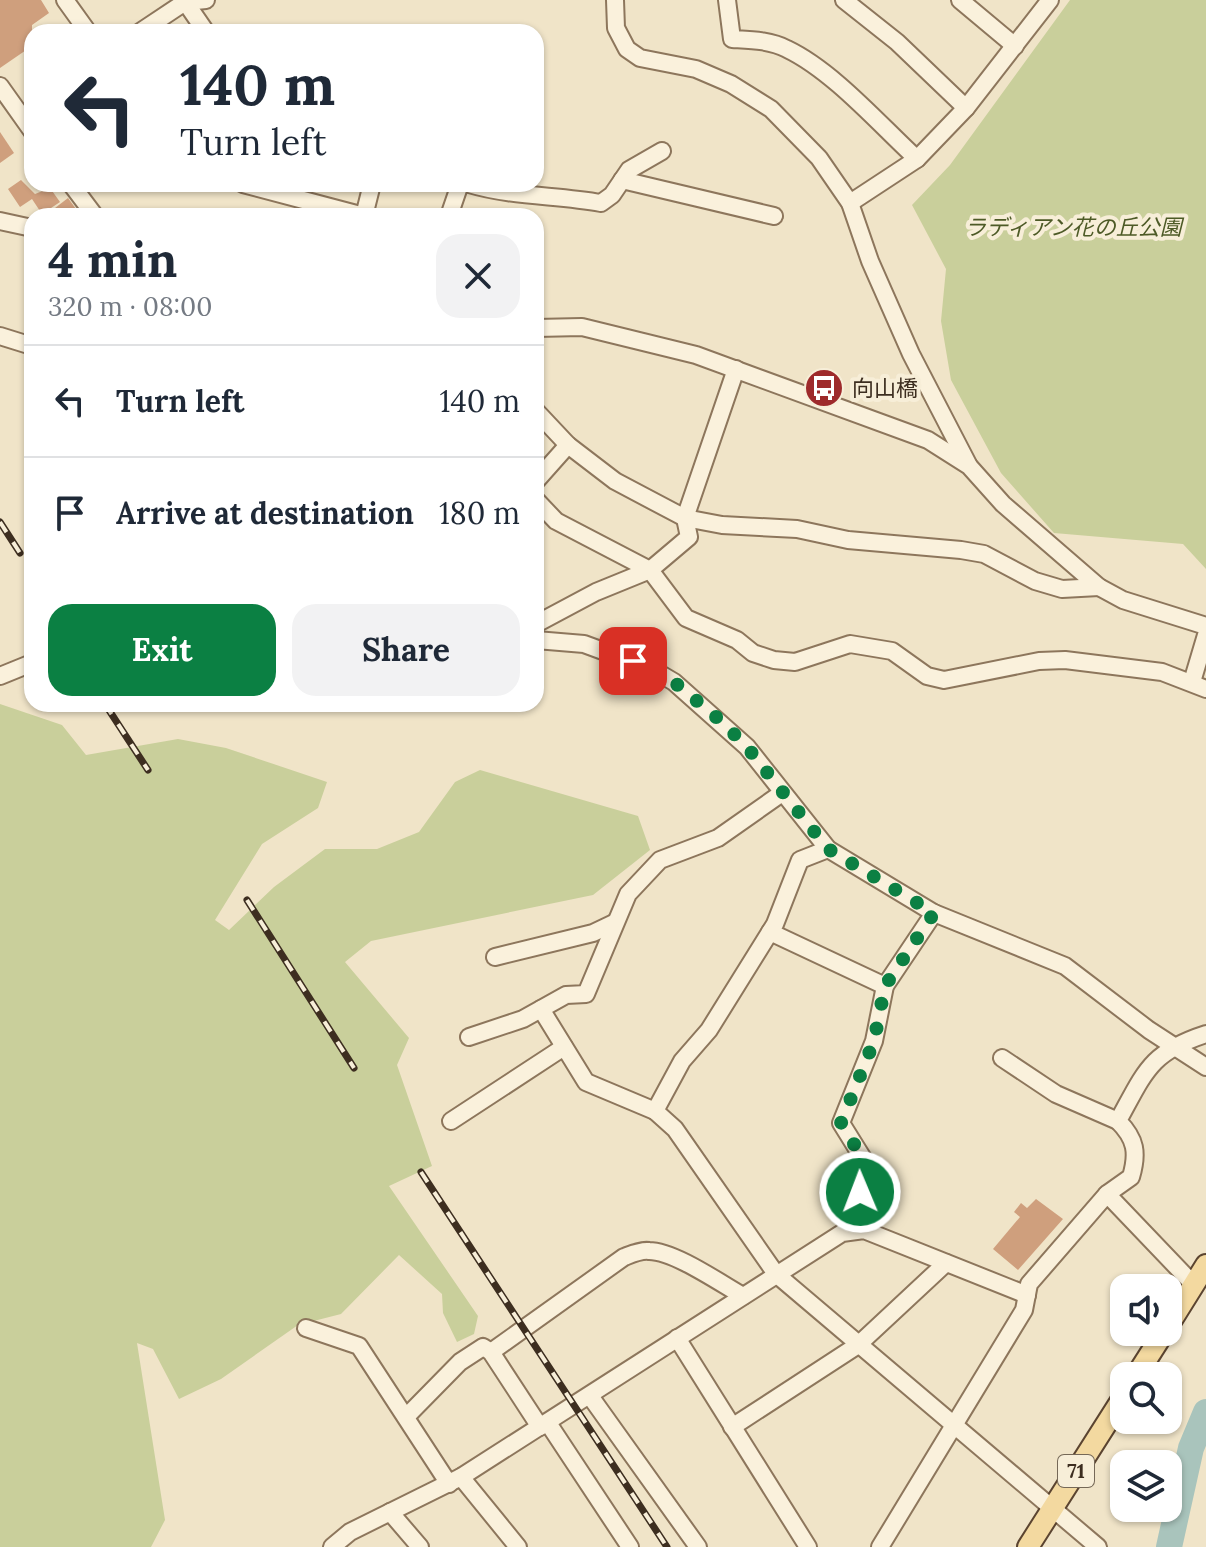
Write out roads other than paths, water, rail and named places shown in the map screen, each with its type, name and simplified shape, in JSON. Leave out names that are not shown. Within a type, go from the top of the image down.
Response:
[{"type":"main road","points":[[1182,1304],[1206,1265]]},
{"type":"main road","name":"71","points":[[1028,1547],[1110,1418]]},
{"type":"street","points":[[65,0],[82,24]]},
{"type":"street","points":[[152,24],[185,1],[206,0]]},
{"type":"street","points":[[615,0],[616,28],[627,49],[640,58],[708,74],[771,109],[819,158],[850,203],[870,261],[905,340],[969,466],[1003,504],[1099,587],[1123,600],[1206,626]]},
{"type":"street","points":[[727,0],[732,39],[759,40],[786,48],[812,64],[917,159]]},
{"type":"street","points":[[844,0],[897,42],[966,108]]},
{"type":"street","points":[[960,0],[1015,46]]},
{"type":"street","points":[[850,203],[917,159],[966,108],[1050,0]]},
{"type":"street","points":[[185,1],[201,24]]},
{"type":"street","points":[[0,86],[24,108]]},
{"type":"street","points":[[495,192],[558,195],[601,203],[629,170],[662,151]]},
{"type":"street","points":[[622,180],[774,216]]},
{"type":"street","points":[[273,192],[334,208]]},
{"type":"street","points":[[0,221],[24,226]]},
{"type":"street","points":[[544,328],[582,327],[696,355],[928,440],[969,466]]},
{"type":"street","points":[[0,336],[24,344]]},
{"type":"street","points":[[544,620],[596,592],[650,570],[689,537],[685,518],[736,369]]},
{"type":"street","points":[[544,420],[568,445],[615,481],[685,518],[722,525],[797,529],[848,540],[961,550],[984,554],[1035,581],[1062,589],[1099,587]]},
{"type":"street","points":[[544,472],[568,445]]},
{"type":"street","points":[[544,508],[556,521],[650,570],[686,618],[774,660],[795,662],[850,644],[892,651],[927,676],[944,680],[1039,661],[1065,660],[1162,672],[1199,686],[1206,635]]},
{"type":"street","points":[[544,641],[584,644],[652,669],[674,682],[747,747],[828,849],[934,913],[1065,966],[1171,1045],[1206,1067]]},
{"type":"street","points":[[0,676],[24,666]]},
{"type":"street","points":[[469,1037],[523,1019],[566,995],[586,994],[628,894],[660,860],[718,838],[782,793]]},
{"type":"street","points":[[655,1111],[682,1061],[709,1030],[770,932],[800,860],[828,849]]},
{"type":"street","points":[[864,1230],[860,1192],[866,1175],[864,1160],[841,1123],[874,1041],[885,986],[934,913]]},
{"type":"street","points":[[495,957],[593,933],[614,923]]},
{"type":"street","points":[[770,932],[885,986]]},
{"type":"street","points":[[541,1009],[586,1082],[655,1111],[675,1129],[776,1274],[1098,1547]]},
{"type":"street","points":[[1118,1121],[1142,1078],[1171,1045],[1206,1034]]},
{"type":"street","points":[[451,1121],[564,1047]]},
{"type":"street","points":[[880,1547],[1024,1310],[1029,1284],[1107,1194],[1131,1177],[1137,1157],[1131,1134],[1118,1121],[1056,1094],[1002,1058]]},
{"type":"street","points":[[1107,1194],[1194,1285]]},
{"type":"street","points":[[332,1547],[350,1532],[455,1481],[842,1233],[864,1230],[1027,1295]]},
{"type":"street","points":[[491,1352],[624,1257],[643,1251],[653,1250],[677,1260],[743,1296]]},
{"type":"street","points":[[732,1427],[858,1345],[946,1263]]},
{"type":"street","points":[[306,1328],[359,1346],[406,1417],[455,1481],[518,1547]]},
{"type":"street","points":[[677,1338],[808,1547]]},
{"type":"street","points":[[406,1417],[460,1362],[483,1347],[491,1352],[630,1547]]},
{"type":"street","points":[[590,1396],[698,1547]]},
{"type":"street","points":[[390,1512],[420,1547]]},
{"type":"waterway","points":[[1169,1547],[1191,1448],[1206,1412]]},
{"type":"railway","points":[[0,522],[20,553]]},
{"type":"railway","points":[[110,712],[148,770]]},
{"type":"railway","points":[[247,900],[354,1068]]},
{"type":"railway","points":[[421,1172],[667,1547]]},
{"type":"place","name":"向山橋","points":[[824,388]]},
{"type":"park label","name":"ラディアン花の丘公園","points":[[1073,227]]}]
